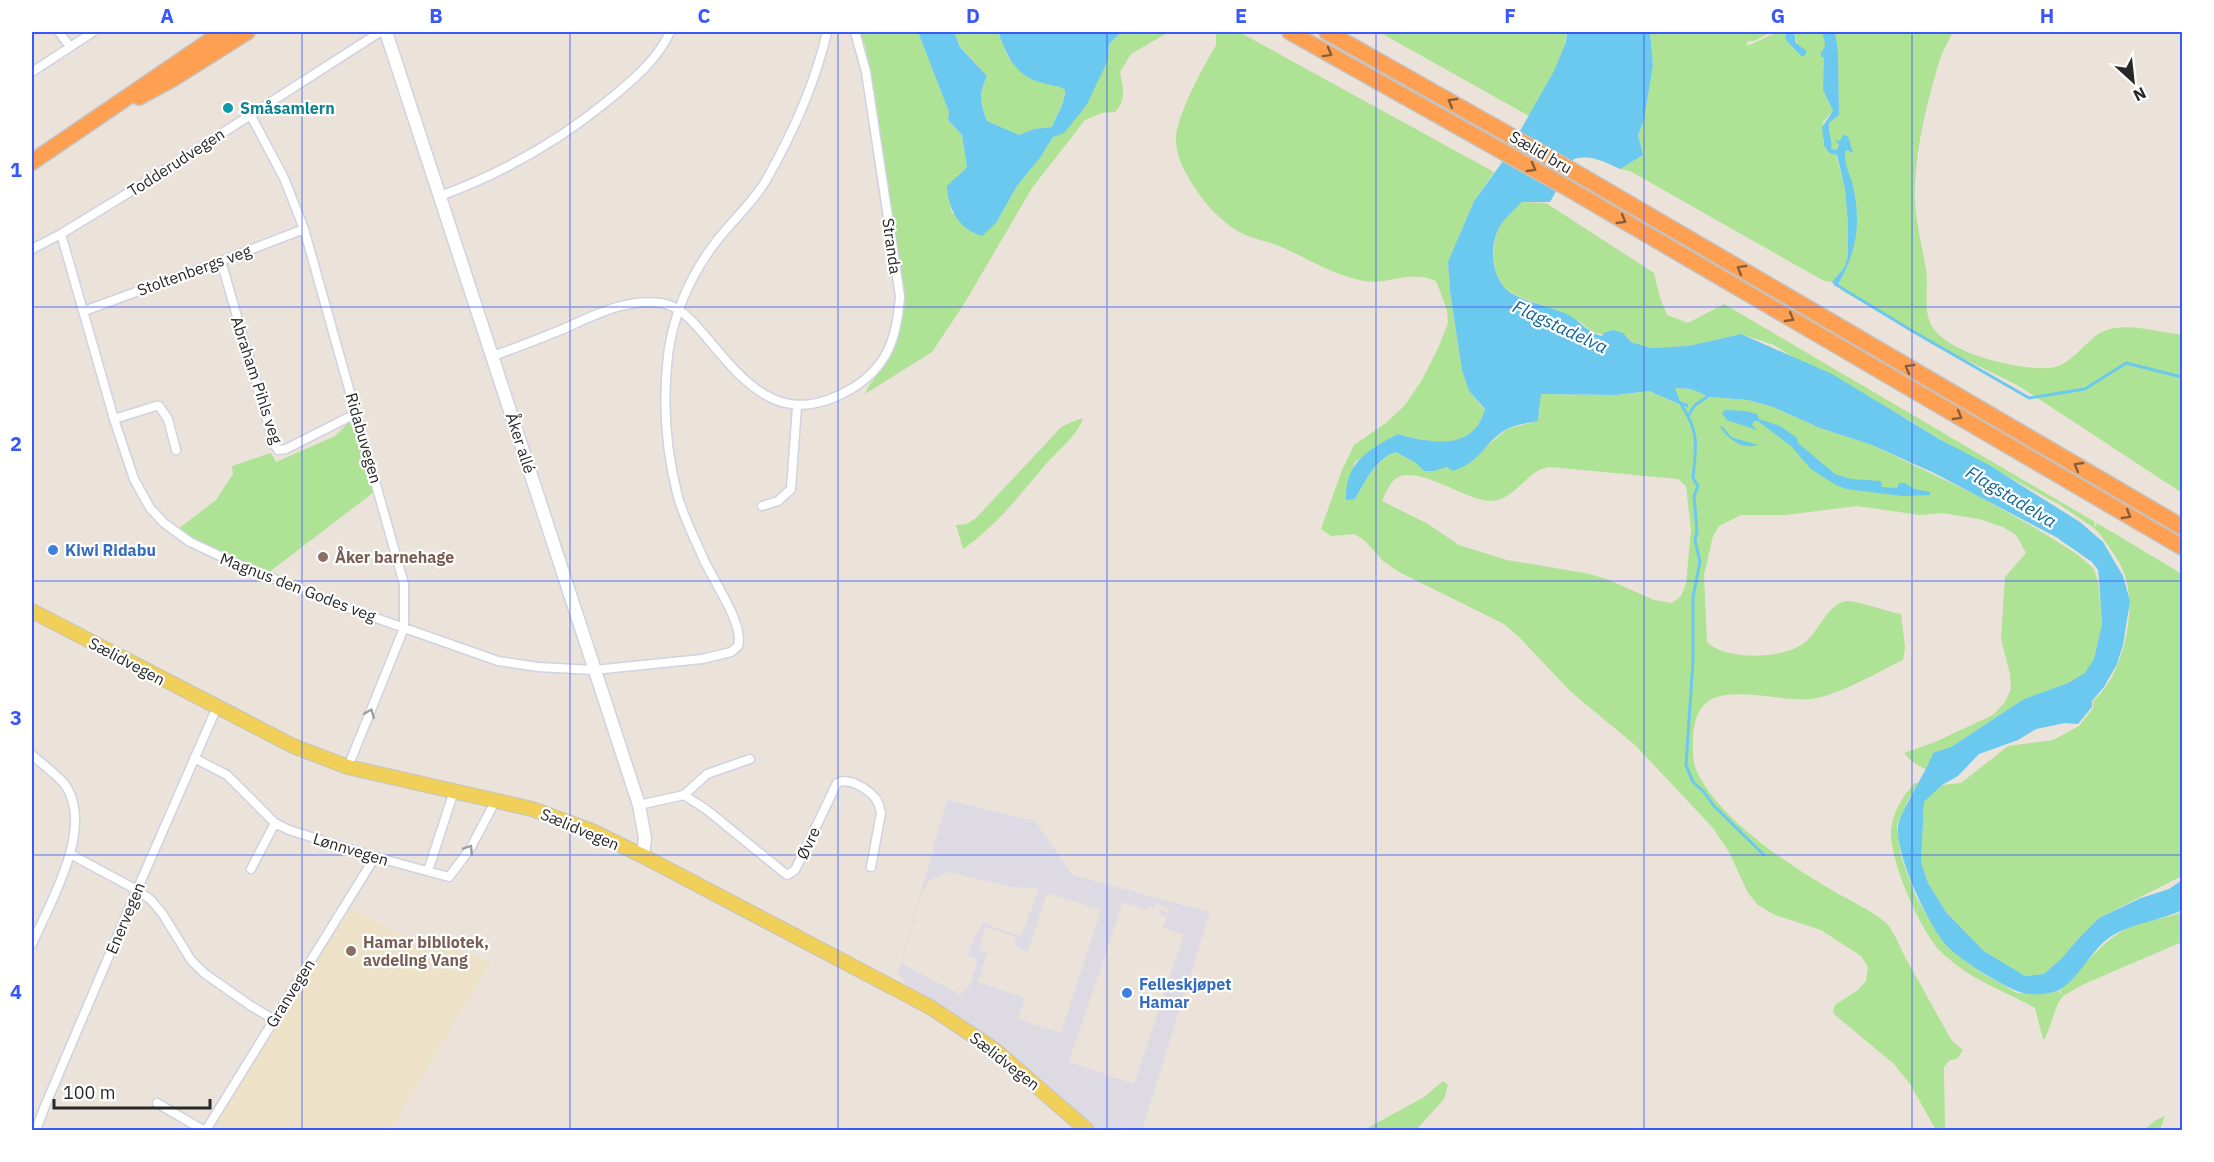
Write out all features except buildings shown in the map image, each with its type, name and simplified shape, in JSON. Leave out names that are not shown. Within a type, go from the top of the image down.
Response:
[{"type":"highway","points":[[32,162],[223,32]]},
{"type":"highway","points":[[104,115],[174,78],[247,32]]},
{"type":"highway","name":"Sælid bru","points":[[1290,32],[1571,190],[2182,547]]},
{"type":"highway","name":"Sælid bru","points":[[1327,32],[1503,131],[2182,527]]},
{"type":"main road","name":"Sælidvegen","points":[[32,611],[293,746],[348,767],[532,809],[563,820],[643,856],[930,1007],[995,1050],[1044,1090],[1087,1131]]},
{"type":"street","points":[[59,32],[70,46]]},
{"type":"street","points":[[32,72],[93,32]]},
{"type":"street","name":"Todderudvegen","points":[[32,249],[62,234],[380,32]]},
{"type":"street","name":"Åker allé","points":[[386,32],[639,805],[645,838],[643,856]]},
{"type":"street","points":[[440,196],[505,169],[591,116],[636,77],[664,46],[670,32]]},
{"type":"street","points":[[678,309],[704,259],[764,183],[787,142],[817,68],[827,32]]},
{"type":"street","name":"Stranda","points":[[797,406],[826,401],[858,385],[885,358],[896,331],[900,297],[894,252],[866,72],[855,32]]},
{"type":"street","name":"Ridabuvegen","points":[[250,114],[285,178],[304,229],[404,584],[404,628],[348,767]]},
{"type":"street","name":"Stoltenbergs veg","points":[[84,311],[304,229]]},
{"type":"street","name":"Magnus den Godes veg","points":[[62,234],[127,463],[150,508],[164,523],[200,548],[237,564],[498,662],[538,667],[594,670],[702,659],[731,652],[738,646],[739,631],[704,559],[678,496],[668,442],[667,366],[678,309]]},
{"type":"street","name":"Abraham Pihls veg","points":[[221,261],[272,438],[278,450],[286,449],[357,413]]},
{"type":"street","points":[[493,356],[619,306],[647,302],[663,303],[678,309],[740,377],[773,398],[797,406],[791,489],[778,501],[762,506]]},
{"type":"street","points":[[114,419],[159,406],[168,419],[176,450]]},
{"type":"street","name":"Enervegen","points":[[35,1127],[217,707]]},
{"type":"street","points":[[32,755],[65,785],[74,803],[77,825],[70,854],[32,944]]},
{"type":"street","name":"Lønnvegen","points":[[194,758],[227,775],[275,823],[289,830],[449,877],[471,849],[496,800]]},
{"type":"street","points":[[639,805],[684,795],[707,774],[750,759]]},
{"type":"street","name":"Øvre","points":[[684,795],[707,810],[787,875],[795,870],[837,783],[849,782],[875,798],[879,804],[881,813],[871,867]]},
{"type":"street","points":[[428,871],[454,791]]},
{"type":"street","points":[[251,869],[275,823]]},
{"type":"street","points":[[70,854],[151,900],[162,913],[177,940],[204,973],[273,1019]]},
{"type":"street","name":"Granvegen","points":[[157,1103],[205,1131],[375,857]]},
{"type":"shaded area","points":[[947,800],[1035,821],[1072,875],[1210,912],[1142,1130],[1096,1130],[993,1040],[931,1003],[906,984],[898,972]],"holes":[[[949,872],[1012,887],[1039,889],[1021,936],[983,923],[974,938],[968,956],[977,959],[971,984],[960,995],[901,963],[923,890],[930,880]],[[1047,893],[1101,910],[1061,1033],[1018,1019],[1025,998],[978,982],[987,953],[978,950],[986,927],[1016,937],[1014,946],[1028,951]],[[1123,902],[1147,910],[1148,906],[1154,908],[1156,904],[1170,909],[1168,913],[1160,910],[1159,914],[1167,917],[1163,928],[1184,935],[1134,1084],[1069,1062]]]},
{"type":"shaded area","points":[[351,907],[396,933],[491,961],[391,1130],[211,1130]]},
{"type":"green space","points":[[860,32],[918,32],[949,112],[948,120],[962,135],[967,167],[956,177],[950,187],[949,199],[952,213],[996,223],[1017,186],[1040,158],[1108,61],[1109,44],[1121,32],[1169,32],[1131,54],[1120,72],[1123,98],[1119,107],[1115,112],[1102,113],[1085,120],[1032,188],[964,304],[932,352],[865,394],[895,346],[905,305],[875,94],[865,45]]},
{"type":"green space","points":[[954,32],[998,32],[1008,57],[1049,85],[1058,85],[1065,89],[1062,104],[1052,127],[1034,129],[1019,135],[987,121],[982,98],[987,76],[960,46]]},
{"type":"green space","points":[[1216,32],[1239,32],[1494,172],[1474,201],[1448,263],[1462,370],[1469,391],[1485,410],[1471,433],[1461,438],[1437,441],[1398,434],[1355,462],[1346,494],[1355,499],[1377,465],[1396,452],[1416,463],[1424,471],[1434,471],[1447,467],[1486,447],[1507,429],[1538,421],[1540,394],[1616,395],[1649,391],[1687,408],[1680,401],[1675,388],[1691,389],[1710,397],[1748,400],[1773,407],[1820,428],[1872,445],[1976,495],[2032,526],[2077,554],[2094,569],[2098,582],[2102,624],[2094,659],[2086,673],[2068,683],[2024,699],[1951,747],[1934,753],[1927,770],[1912,762],[1904,753],[1935,742],[1993,715],[2005,702],[2011,689],[2010,674],[2001,639],[2005,577],[2026,553],[2016,535],[2003,527],[1979,519],[1942,513],[1920,515],[1857,506],[1785,515],[1741,515],[1719,526],[1713,536],[1704,575],[1707,642],[1716,648],[1740,655],[1755,656],[1795,648],[1809,638],[1833,608],[1846,601],[1901,614],[1905,647],[1903,660],[1845,689],[1821,697],[1800,699],[1734,694],[1712,699],[1703,706],[1695,721],[1693,758],[1706,787],[1719,804],[1754,838],[1813,879],[1883,920],[1891,929],[1952,1041],[1963,1050],[1957,1059],[1950,1060],[1944,1067],[1945,1130],[1936,1130],[1910,1084],[1893,1063],[1833,1011],[1835,1005],[1858,990],[1866,981],[1868,967],[1861,956],[1821,930],[1775,915],[1758,905],[1748,893],[1729,852],[1713,828],[1635,745],[1571,692],[1504,624],[1399,572],[1383,561],[1366,542],[1355,534],[1331,536],[1321,529],[1342,470],[1354,445],[1387,422],[1405,405],[1422,380],[1439,346],[1448,323],[1447,310],[1436,281],[1417,276],[1373,282],[1343,275],[1278,246],[1241,233],[1208,206],[1185,172],[1178,155],[1176,142],[1185,107],[1216,45]],"holes":[[[1550,467],[1678,479],[1686,486],[1691,530],[1686,584],[1681,596],[1672,603],[1654,600],[1590,574],[1507,560],[1459,545],[1428,524],[1382,501],[1393,481],[1402,476],[1413,475],[1490,501],[1504,498],[1538,471]]]},
{"type":"green space","points":[[1379,32],[1567,32],[1558,65],[1529,116]]},
{"type":"green space","points":[[1650,32],[1771,32],[1754,41],[1748,41],[1746,46],[1786,32],[1785,39],[1801,56],[1794,32],[1822,32],[1826,43],[1823,90],[1833,111],[1823,122],[1823,142],[1829,153],[1836,154],[1845,189],[1848,224],[1848,256],[1844,268],[1832,282],[1824,281],[1630,171],[1620,169],[1643,155],[1638,135],[1644,120],[1653,65]]},
{"type":"green space","points":[[1835,32],[1952,32],[1941,56],[1928,104],[1918,152],[1915,185],[1917,217],[1927,277],[1927,307],[1933,328],[1942,338],[1970,353],[2004,363],[2037,368],[2050,368],[2065,363],[2096,336],[2111,329],[2131,327],[2182,335],[2182,493],[2019,386],[1954,354],[1841,290],[1838,284],[1852,251],[1857,214],[1853,185],[1845,160],[1846,150],[1852,153],[1848,136],[1840,142],[1836,141],[1839,145],[1837,151],[1830,149],[1829,123],[1839,115],[1838,51]]},
{"type":"green space","points":[[1522,202],[1546,203],[1654,273],[1667,315],[1688,323],[1724,304],[2095,522],[2094,528],[2060,505],[1904,417],[1871,402],[1774,345],[1741,334],[1688,346],[1651,348],[1631,342],[1622,333],[1597,333],[1561,312],[1512,293],[1505,288],[1497,274],[1494,265],[1494,247],[1500,226]]},
{"type":"green space","points":[[1083,419],[1071,438],[997,520],[963,549],[956,525],[967,524],[976,518],[1061,427]]},
{"type":"green space","points":[[348,423],[356,424],[374,492],[268,573],[200,544],[178,529],[216,500],[233,474],[232,466],[271,453],[276,462],[335,436]]},
{"type":"green space","points":[[2097,523],[2182,574],[2182,876],[2099,918],[2044,974],[2025,976],[1984,951],[1946,912],[1928,883],[1921,862],[1924,802],[1942,785],[1961,783],[2008,746],[2053,740],[2079,726],[2093,708],[2093,701],[2104,690],[2120,659],[2128,623],[2129,605],[2124,573],[2113,553],[2094,528]]},
{"type":"green space","points":[[1915,783],[1919,783],[1909,798],[1897,825],[1901,857],[1916,897],[1949,949],[1982,973],[2017,993],[2044,994],[2059,991],[2063,996],[2058,1003],[2045,1039],[2043,1039],[2035,1008],[1984,983],[1955,964],[1938,949],[1922,925],[1900,875],[1891,831],[1899,805]]},
{"type":"green space","points":[[2182,912],[2182,942],[2084,984],[2063,996],[2060,990],[2105,943],[2138,924]]},
{"type":"green space","points":[[1443,1081],[1448,1085],[1444,1099],[1416,1130],[1364,1130],[1424,1097]]},
{"type":"green space","points":[[2165,1116],[2160,1130],[2144,1130],[2156,1120]]},
{"type":"water","points":[[918,32],[954,32],[960,47],[987,76],[981,98],[987,121],[1019,135],[1034,129],[1052,127],[1062,104],[1065,90],[1033,80],[1019,70],[1009,57],[998,32],[1121,32],[1109,44],[1108,60],[1086,106],[1064,133],[1053,137],[1040,158],[1017,186],[996,223],[982,236],[961,223],[952,210],[947,186],[967,167],[962,135],[948,120],[949,112]]},
{"type":"water","name":"Flagstadelva","points":[[1567,32],[1650,32],[1653,65],[1644,120],[1638,135],[1643,155],[1620,169],[1592,158],[1574,159],[1550,202],[1522,202],[1502,223],[1495,238],[1494,264],[1496,273],[1505,288],[1524,299],[1567,314],[1592,332],[1602,336],[1613,330],[1623,333],[1631,342],[1651,348],[1688,346],[1741,334],[1832,374],[1941,440],[1989,465],[2080,522],[2103,542],[2123,576],[2130,601],[2123,645],[2117,664],[2104,687],[2078,724],[2065,723],[2036,729],[2018,740],[1979,754],[1958,776],[1942,785],[1924,802],[1921,862],[1928,883],[1946,912],[1984,951],[2025,976],[2044,974],[2099,918],[2141,898],[2169,889],[2182,880],[2182,910],[2115,934],[2101,945],[2072,980],[2059,990],[2052,993],[2027,994],[2015,990],[1971,965],[1946,945],[1930,921],[1914,889],[1902,855],[1898,827],[1903,812],[1933,753],[1951,747],[2024,699],[2068,683],[2085,673],[2094,659],[2102,624],[2098,570],[2092,562],[2056,537],[1934,473],[1872,445],[1820,428],[1773,407],[1748,400],[1710,397],[1691,389],[1675,388],[1680,401],[1688,404],[1688,408],[1649,391],[1616,395],[1541,394],[1538,421],[1505,430],[1491,441],[1476,458],[1463,467],[1453,471],[1447,467],[1424,471],[1416,463],[1396,452],[1377,465],[1355,499],[1346,500],[1349,476],[1354,467],[1368,452],[1387,440],[1398,434],[1424,440],[1449,441],[1471,432],[1479,423],[1485,409],[1469,391],[1462,370],[1448,262],[1474,201],[1503,161],[1554,71],[1566,42]]},
{"type":"water","points":[[1786,32],[1794,32],[1796,43],[1807,51],[1804,56],[1801,56],[1785,39]]},
{"type":"water","points":[[1822,32],[1835,32],[1838,51],[1839,115],[1829,123],[1831,149],[1837,150],[1839,145],[1835,140],[1840,141],[1843,135],[1848,136],[1853,153],[1846,150],[1845,160],[1854,190],[1857,215],[1853,250],[1838,284],[1832,282],[1844,268],[1848,256],[1848,224],[1845,189],[1837,155],[1829,153],[1824,145],[1822,127],[1833,111],[1823,90],[1824,58],[1821,52],[1825,45]]},
{"type":"water","points":[[1725,410],[1757,414],[1759,419],[1780,426],[1797,438],[1798,443],[1835,474],[1851,479],[1881,481],[1882,487],[1897,488],[1899,483],[1905,483],[1914,489],[1930,492],[1930,495],[1902,496],[1846,489],[1836,485],[1811,469],[1791,446],[1758,421],[1754,421],[1752,425],[1757,430],[1727,420],[1722,413]]},
{"type":"water","points":[[1722,426],[1731,437],[1758,445],[1741,445],[1731,439],[1720,427]]},
{"type":"waterway","points":[[1837,281],[1835,284],[2029,398],[2085,389],[2126,363],[2182,377]]},
{"type":"waterway","points":[[1688,416],[1695,405],[1709,393]]},
{"type":"waterway","points":[[1681,404],[1691,423],[1695,440],[1693,478],[1698,486],[1694,496],[1697,531],[1695,540],[1700,562],[1693,597],[1693,661],[1686,765],[1693,782],[1764,855]]},
{"type":"place","name":"Småsamlern","points":[[228,108]]},
{"type":"place","name":"Kiwi Ridabu","points":[[53,550]]},
{"type":"place","name":"Åker barnehage","points":[[323,557]]},
{"type":"place","name":"Hamar bibliotek, avdeling Vang","points":[[351,951]]},
{"type":"place","name":"Felleskjøpet Hamar","points":[[1127,993]]}]
